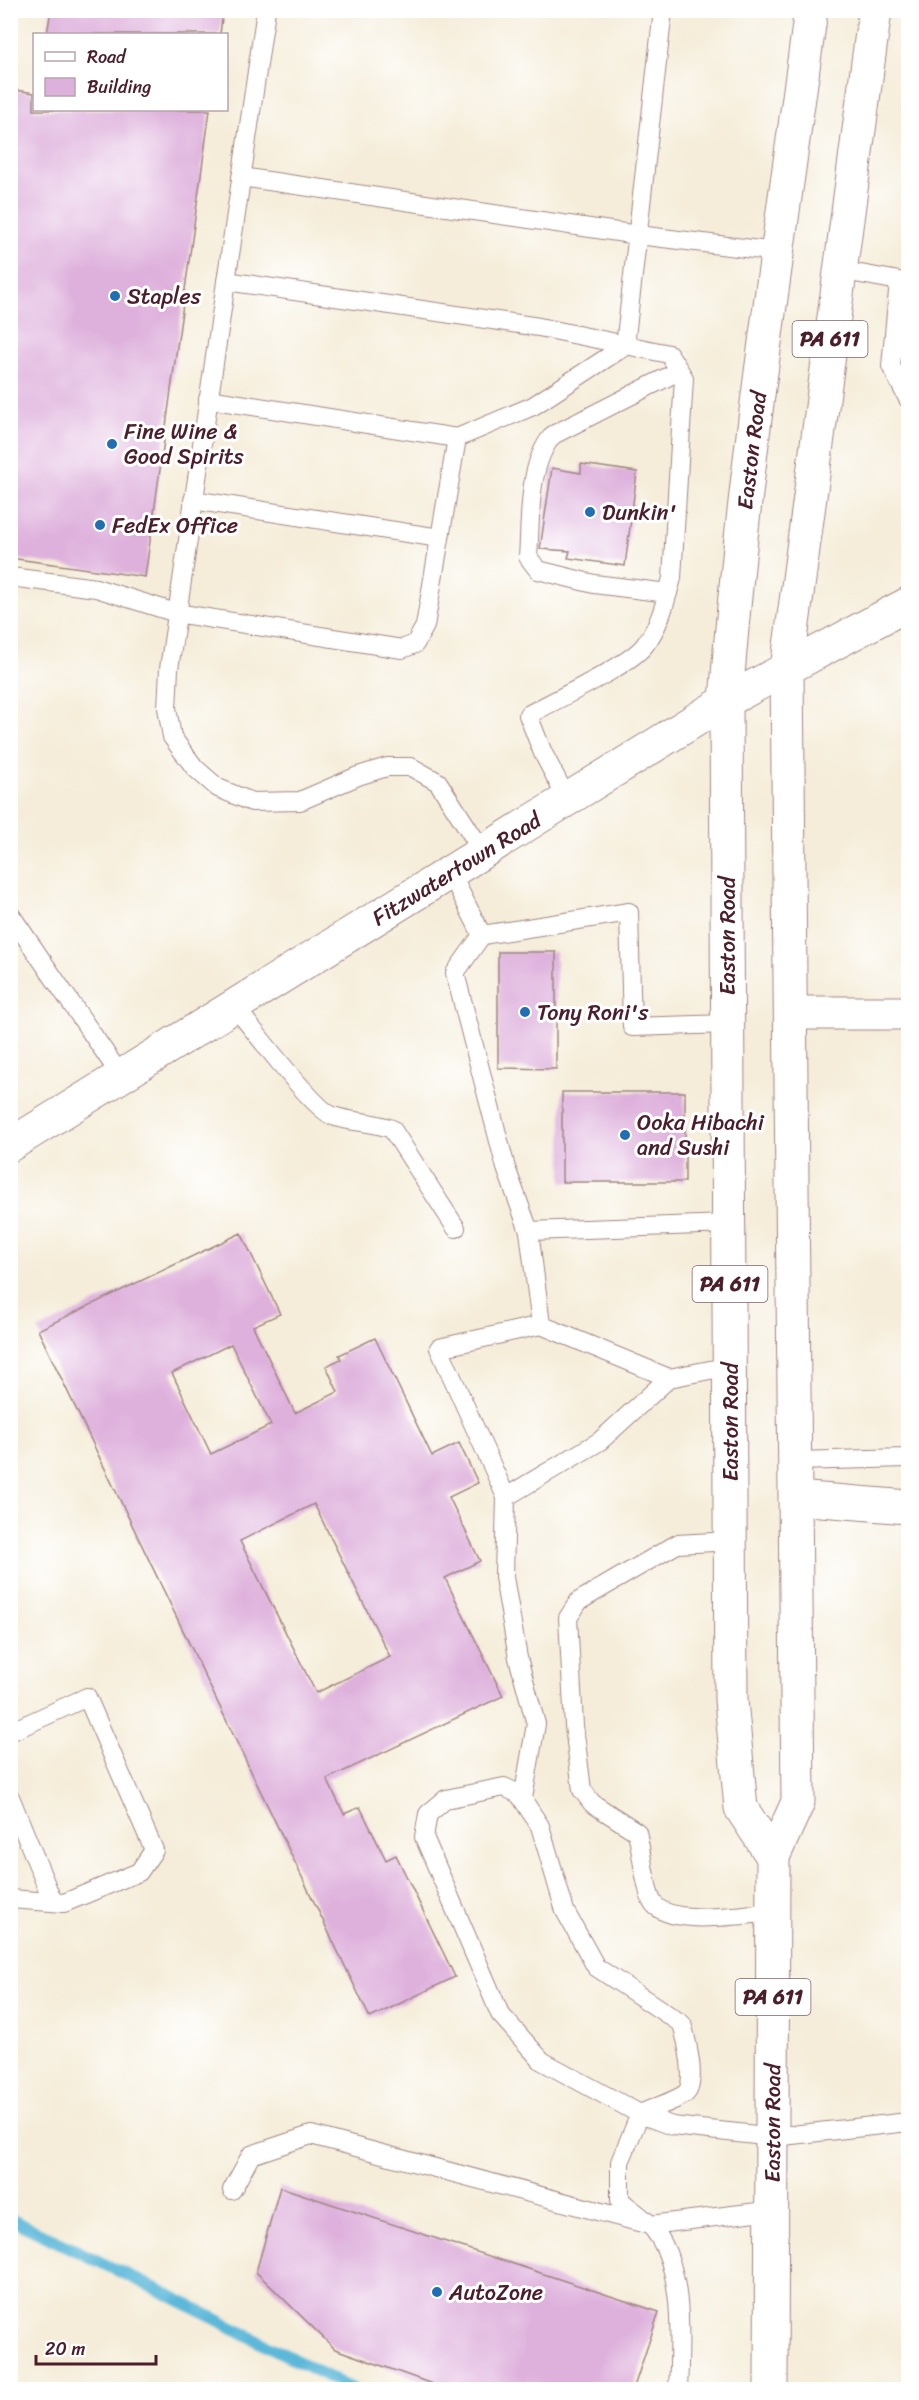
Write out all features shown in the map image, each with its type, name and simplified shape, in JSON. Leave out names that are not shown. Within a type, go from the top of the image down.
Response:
[{"type":"main road","name":"Easton Road","points":[[773,1857],[741,1808],[731,1700],[726,701],[732,614],[753,428],[811,10]]},
{"type":"main road","name":"Easton Road","points":[[771,2390],[774,2137],[773,1857],[798,1802],[787,669],[875,10]]},
{"type":"main road","name":"Fitzwatertown Road","points":[[10,1145],[726,701],[909,604]]},
{"type":"main road","points":[[792,1013],[909,1013]]},
{"type":"main road","points":[[796,1498],[909,1507]]},
{"type":"lane","points":[[266,10],[176,613],[167,708],[172,737],[195,768],[218,788],[252,802],[300,801],[387,767],[411,768],[438,783],[483,852]]},
{"type":"lane","points":[[625,346],[663,10]]},
{"type":"lane","points":[[241,177],[638,235],[777,252]]},
{"type":"lane","points":[[839,270],[904,278],[891,366],[909,399]]},
{"type":"lane","points":[[226,281],[539,327],[669,354],[684,378],[672,578],[655,629],[642,648],[625,661],[528,715],[543,753],[567,799]]},
{"type":"lane","points":[[208,399],[457,438],[533,406],[625,346]]},
{"type":"lane","points":[[668,593],[594,584],[538,570],[528,557],[534,482],[543,446],[553,435],[679,371]]},
{"type":"lane","points":[[10,577],[96,588],[176,613],[402,649],[415,644],[425,626],[457,438]]},
{"type":"lane","points":[[194,500],[440,538]]},
{"type":"lane","points":[[450,872],[482,935]]},
{"type":"lane","points":[[541,1325],[529,1231],[506,1168],[455,974],[482,935],[629,912],[632,1027],[728,1024]]},
{"type":"lane","points":[[10,914],[121,1076]]},
{"type":"lane","points":[[234,1006],[304,1091],[331,1116],[374,1122],[392,1129],[456,1228]]},
{"type":"lane","points":[[529,1231],[729,1224]]},
{"type":"lane","points":[[523,1798],[536,1724],[518,1658],[504,1577],[506,1497],[440,1348],[541,1325],[669,1378]]},
{"type":"lane","points":[[506,1497],[600,1441],[669,1378],[730,1366]]},
{"type":"lane","points":[[795,1461],[909,1458]]},
{"type":"lane","points":[[731,1541],[676,1544],[579,1601],[568,1618],[573,1726],[582,1790],[592,1803],[637,1832],[652,1901],[664,1913],[693,1917],[773,1912]]},
{"type":"lane","points":[[10,1732],[87,1697],[154,1850],[139,1872],[64,1903],[10,1899]]},
{"type":"lane","points":[[678,2390],[681,2309],[666,2250],[650,2225],[620,2200],[620,2162],[640,2114],[686,2093],[689,2086],[688,2045],[682,2024],[596,1967],[565,1911],[540,1826],[523,1798],[504,1787],[446,1799],[428,1814],[424,1837],[500,2014],[542,2061],[640,2114],[672,2126],[774,2137],[909,2122]]},
{"type":"lane","points":[[10,1797],[53,1902]]},
{"type":"lane","points":[[232,2190],[251,2155],[311,2135],[650,2225],[773,2210]]},
{"type":"building","points":[[51,10],[223,10],[220,33],[47,33]]},
{"type":"building","points":[[10,89],[33,93],[33,111],[210,111],[145,577],[10,558]]},
{"type":"building","points":[[581,464],[637,472],[625,566],[568,558],[570,551],[540,549],[552,468],[581,473]]},
{"type":"building","points":[[498,952],[556,952],[556,1069],[498,1068]]},
{"type":"building","points":[[562,1092],[685,1092],[685,1182],[562,1182]]},
{"type":"building","points":[[241,1233],[280,1314],[253,1326],[295,1413],[338,1392],[326,1366],[341,1359],[339,1355],[375,1338],[432,1456],[459,1443],[478,1483],[449,1497],[480,1561],[445,1578],[503,1696],[327,1779],[344,1814],[360,1807],[386,1860],[396,1855],[455,1977],[370,2018],[38,1330]],"holes":[[[231,1344],[271,1425],[211,1454],[172,1373]],[[314,1504],[390,1657],[316,1693],[240,1541]]]},
{"type":"building","name":"AutoZone","points":[[280,2187],[659,2312],[633,2390],[449,2390],[335,2349],[256,2272]]},
{"type":"waterway","points":[[10,2219],[171,2296],[354,2390]]},
{"type":"place","name":"Staples","points":[[115,296]]},
{"type":"place","name":"Fine Wine & Good Spirits","points":[[112,444]]},
{"type":"place","name":"Dunkin'","points":[[590,512]]},
{"type":"place","name":"FedEx Office","points":[[100,525]]},
{"type":"place","name":"Tony Roni's","points":[[525,1012]]},
{"type":"place","name":"Ooka Hibachi and Sushi","points":[[625,1135]]},
{"type":"place","name":"AutoZone","points":[[437,2292]]}]
